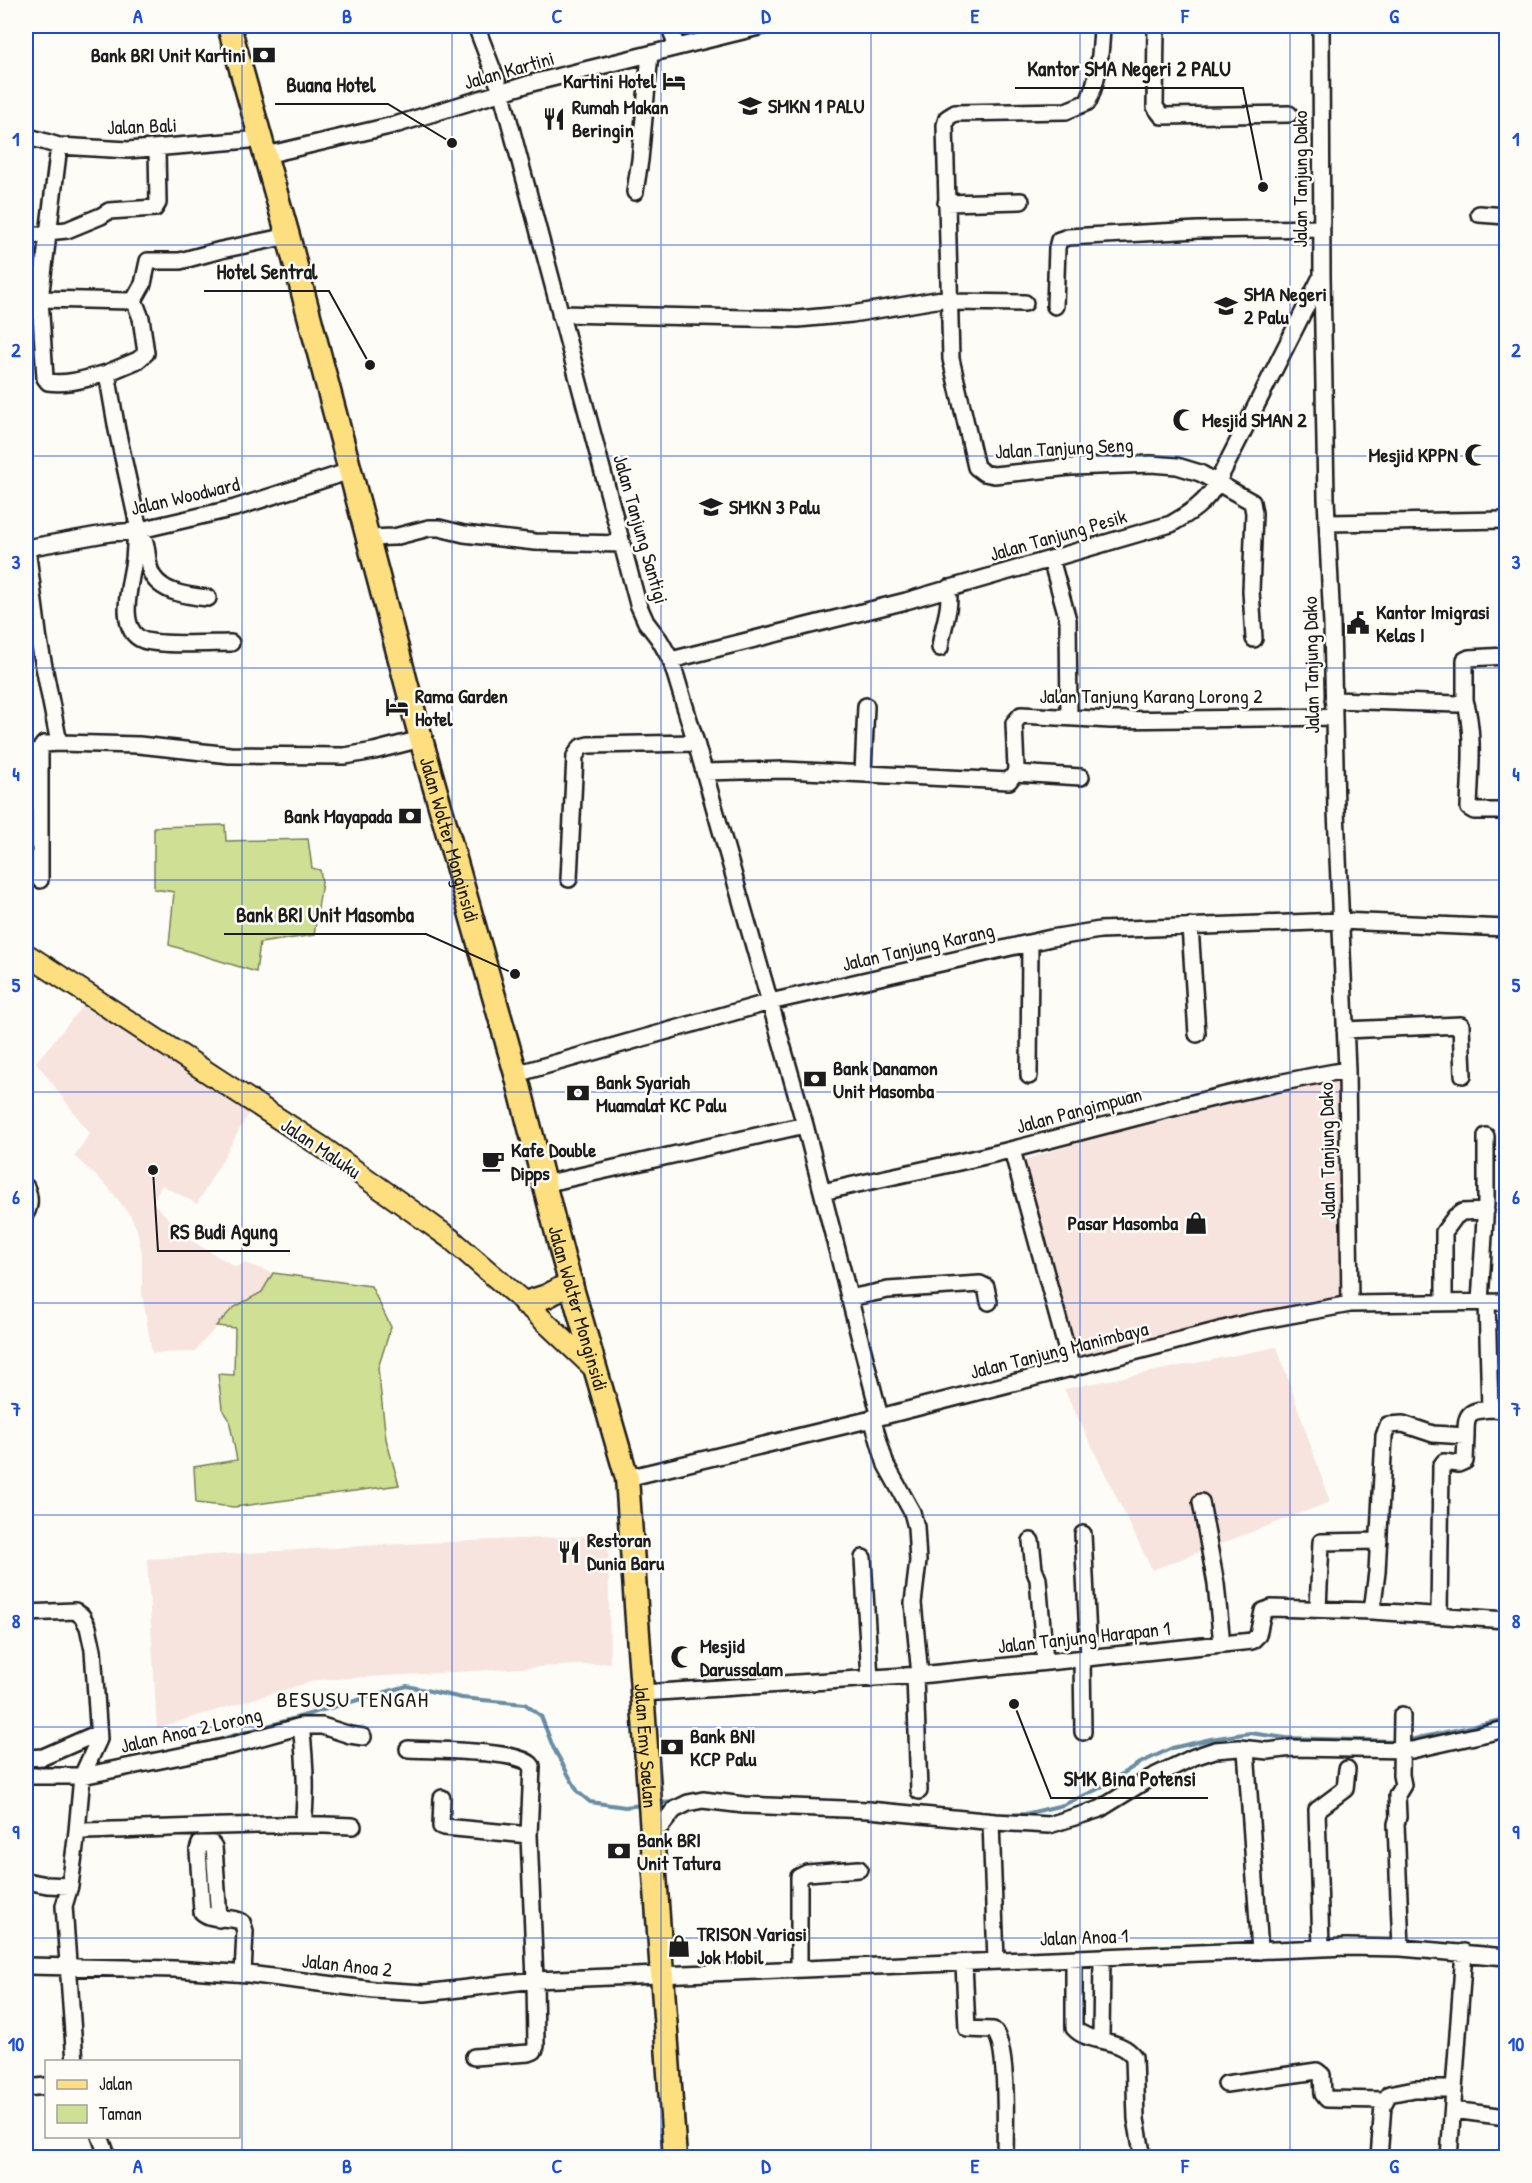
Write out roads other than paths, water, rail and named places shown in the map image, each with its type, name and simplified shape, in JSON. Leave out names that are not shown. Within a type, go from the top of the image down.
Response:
[{"type":"highway","name":"Jalan Wolter Monginsidi","points":[[229,26],[264,147],[422,739],[516,1074],[571,1283],[627,1478]]},
{"type":"highway","points":[[525,1303],[556,1292],[571,1283]]},
{"type":"highway","name":"Jalan Emy Saelan","points":[[627,1478],[675,2157]]},
{"type":"main road","name":"Jalan Maluku","points":[[26,954],[322,1147],[451,1239],[525,1303],[596,1370]]},
{"type":"street","name":"Jalan Tanjung Santigi","points":[[476,26],[502,94],[638,604],[646,622],[666,649],[671,660],[770,1002]]},
{"type":"street","points":[[670,26],[676,46]]},
{"type":"street","name":"Jalan Kartini","points":[[264,147],[398,124],[532,83],[763,26]]},
{"type":"street","name":"Jalan Tanjung Seng","points":[[1102,26],[1099,62],[1088,102],[1066,111],[955,113],[947,118],[945,125],[946,203],[954,370],[976,467],[984,473],[994,475],[1071,467],[1151,464],[1177,466],[1200,473],[1249,500],[1253,506],[1251,591],[1254,639]]},
{"type":"street","points":[[1156,26],[1155,107],[1162,116],[1289,114]]},
{"type":"street","name":"Jalan Tanjung Dako","points":[[1321,26],[1322,276],[1333,717],[1347,1070],[1350,1304]]},
{"type":"street","points":[[635,192],[650,54]]},
{"type":"street","name":"Jalan Bali","points":[[26,136],[59,146],[128,150],[264,147]]},
{"type":"street","points":[[59,146],[47,234],[33,299],[45,378],[48,382],[87,380],[138,360],[146,353],[141,318],[134,300]]},
{"type":"street","points":[[26,234],[47,234],[67,230],[109,211],[155,208],[158,203],[157,149]]},
{"type":"street","points":[[946,203],[1021,201]]},
{"type":"street","points":[[1479,214],[1506,216]]},
{"type":"street","points":[[1055,306],[1057,248],[1059,240],[1068,237],[1198,230],[1322,228]]},
{"type":"street","points":[[134,300],[143,284],[147,261],[180,261],[288,236]]},
{"type":"street","name":"Jalan Tanjung Pesik","points":[[671,660],[948,588],[1171,524],[1194,510],[1210,495],[1322,276]]},
{"type":"street","points":[[33,299],[134,300]]},
{"type":"street","points":[[560,314],[798,319],[949,300],[1024,303]]},
{"type":"street","points":[[107,373],[138,530],[126,610],[133,631],[142,640],[159,643],[231,643]]},
{"type":"street","name":"Jalan Woodward","points":[[26,548],[110,532],[138,530],[235,507],[350,471]]},
{"type":"street","points":[[1328,523],[1506,520]]},
{"type":"street","points":[[368,538],[394,537],[429,528],[439,528],[464,534],[526,542],[622,544]]},
{"type":"street","points":[[138,530],[147,542],[149,568],[159,583],[186,596],[208,598]]},
{"type":"street","points":[[26,548],[39,641],[59,743]]},
{"type":"street","points":[[1051,559],[1068,620],[1069,717]]},
{"type":"street","points":[[940,648],[949,606],[948,588]]},
{"type":"street","points":[[1506,656],[1465,660],[1465,700],[1470,717],[1471,744],[1468,808],[1474,811],[1506,811]]},
{"type":"street","points":[[1333,700],[1458,704],[1465,700]]},
{"type":"street","points":[[863,773],[866,706]]},
{"type":"street","name":"Jalan Tanjung Karang Lorong 2","points":[[1016,773],[1014,723],[1016,718],[1021,716],[1111,720],[1333,717]]},
{"type":"street","points":[[40,880],[40,749],[44,744],[138,745],[230,755],[345,756],[374,752],[422,739]]},
{"type":"street","points":[[569,879],[577,750],[588,745],[696,743]]},
{"type":"street","points":[[704,772],[785,770],[1009,781],[1016,773],[1081,777]]},
{"type":"street","name":"Jalan Tanjung Karang","points":[[516,1074],[770,1002],[1030,943],[1100,930],[1340,921],[1506,928]]},
{"type":"street","points":[[1190,926],[1197,1034]]},
{"type":"street","points":[[1029,1077],[1030,943]]},
{"type":"street","points":[[770,1002],[823,1192],[886,1465],[912,1512],[916,1527],[918,1561],[913,1603],[919,1791]]},
{"type":"street","points":[[1345,1029],[1461,1025],[1463,1075]]},
{"type":"street","name":"Jalan Pangimpuan","points":[[823,1192],[1012,1150],[1281,1081],[1347,1070]]},
{"type":"street","points":[[544,1184],[805,1125]]},
{"type":"street","points":[[1486,1136],[1484,1302],[1490,1409]]},
{"type":"street","points":[[1012,1150],[1072,1369]]},
{"type":"street","points":[[26,1187],[29,1207],[26,1213]]},
{"type":"street","points":[[1444,1302],[1446,1228],[1459,1213],[1485,1211]]},
{"type":"street","points":[[849,1298],[888,1290],[980,1284],[986,1287],[989,1302]]},
{"type":"street","name":"Jalan Tanjung Manimbaya","points":[[627,1478],[1072,1369],[1247,1323],[1350,1304],[1506,1302]]},
{"type":"street","points":[[1439,1615],[1441,1466],[1444,1462],[1458,1464],[1465,1461],[1466,1421],[1470,1413],[1474,1410],[1506,1410]]},
{"type":"street","points":[[1372,1611],[1379,1541],[1384,1436],[1388,1425],[1403,1424],[1433,1434],[1466,1436]]},
{"type":"street","points":[[1201,1502],[1216,1584],[1222,1644]]},
{"type":"street","points":[[1083,1534],[1085,1658],[1083,1732]]},
{"type":"street","points":[[1031,1541],[1034,1569],[1038,1579],[1045,1662]]},
{"type":"street","points":[[1318,1610],[1321,1542],[1379,1541]]},
{"type":"street","points":[[863,1558],[870,1678]]},
{"type":"street","name":"Jalan Tanjung Harapan 1","points":[[643,1693],[917,1675],[1254,1640],[1258,1635],[1261,1616],[1266,1609],[1372,1611],[1506,1620]]},
{"type":"street","points":[[26,1613],[75,1611],[82,1616],[88,1627],[93,1650],[98,1736],[82,1776],[70,1886],[64,1906],[75,2060]]},
{"type":"street","points":[[1401,1948],[1396,1824],[1397,1796],[1403,1785],[1401,1775],[1402,1721]]},
{"type":"street","points":[[301,1726],[306,1807],[303,1824]]},
{"type":"street","name":"Jalan Anoa 2 Lorong","points":[[26,1776],[82,1776],[230,1746],[301,1726],[322,1726],[363,1737]]},
{"type":"street","points":[[651,1829],[662,1825],[674,1810],[688,1803],[704,1800],[744,1805],[891,1812],[1044,1825],[1110,1805],[1150,1778],[1194,1757],[1215,1750],[1403,1747],[1418,1749],[1506,1729]]},
{"type":"street","points":[[26,1758],[43,1757],[98,1736]]},
{"type":"street","points":[[408,1749],[489,1753],[530,1761],[532,1766],[529,1835],[537,2039],[534,2051],[529,2053],[474,2057]]},
{"type":"street","points":[[1246,1749],[1260,1951]]},
{"type":"street","points":[[1321,1948],[1317,1810],[1345,1789],[1347,1769]]},
{"type":"street","points":[[442,1798],[441,1826],[529,1835]]},
{"type":"street","points":[[991,1822],[996,1961]]},
{"type":"street","points":[[77,1831],[303,1824],[353,1826]]},
{"type":"street","points":[[799,1969],[799,1877],[807,1873],[859,1869]]},
{"type":"street","points":[[26,1881],[70,1886]]},
{"type":"street","points":[[219,1919],[235,1919],[244,1925],[243,1974]]},
{"type":"street","name":"Jalan Anoa 1","points":[[663,1976],[1321,1948],[1401,1948],[1506,1957]]},
{"type":"street","points":[[1449,2157],[1464,1952]]},
{"type":"street","points":[[1101,2039],[1102,1958]]},
{"type":"street","points":[[1074,1959],[1074,2028],[1079,2034],[1118,2045],[1134,2057],[1136,2119],[1143,2157]]},
{"type":"street","points":[[964,1963],[967,2029],[993,2030],[1000,2038],[1004,2086],[1005,2157]]},
{"type":"street","name":"Jalan Anoa 2","points":[[26,1966],[175,1969],[425,1994],[536,1980],[663,1976]]},
{"type":"street","points":[[1226,2084],[1317,2072],[1322,2075],[1323,2094],[1326,2099],[1385,2100]]},
{"type":"street","points":[[26,2088],[45,2086]]},
{"type":"street","points":[[1379,2157],[1385,2100],[1389,2094],[1414,2089],[1454,2089]]},
{"type":"street","points":[[1453,2110],[1506,2117]]},
{"type":"street","points":[[101,2138],[108,2157]]},
{"type":"waterway","points":[[204,1744],[407,1686],[462,1698],[525,1704],[541,1716],[553,1747],[578,1792],[590,1802],[625,1807],[641,1805]]},
{"type":"waterway","points":[[1405,1741],[1506,1719]]},
{"type":"waterway","points":[[999,1815],[1025,1814],[1063,1805],[1096,1790],[1138,1764],[1172,1748],[1211,1739],[1250,1733],[1286,1738],[1397,1741]]},
{"type":"waterway","points":[[658,1803],[677,1802]]},
{"type":"waterway","points":[[870,1803],[947,1810]]},
{"type":"place","name":"Bank BRI Unit Kartini","points":[[264,55]]},
{"type":"place","name":"Kartini Hotel","points":[[674,81]]},
{"type":"place","name":"SMKN 1 PALU","points":[[750,106]]},
{"type":"place","name":"Rumah Makan Beringin","points":[[554,119]]},
{"type":"place","name":"Buana Hotel","points":[[452,143]]},
{"type":"place","name":"Kantor SMA Negeri 2 PALU","points":[[1263,187]]},
{"type":"place","name":"SMA Negeri 2 Palu","points":[[1226,306]]},
{"type":"place","name":"Hotel Sentral","points":[[370,365]]},
{"type":"place","name":"Mesjid SMAN 2","points":[[1184,420]]},
{"type":"place","name":"Mesjid KPPN","points":[[1476,455]]},
{"type":"place","name":"SMKN 3 Palu","points":[[711,507]]},
{"type":"place","name":"Kantor Imigrasi Kelas I","points":[[1358,623]]},
{"type":"place","name":"Rama Garden Hotel","points":[[397,707]]},
{"type":"place","name":"Bank Mayapada","points":[[410,816]]},
{"type":"place","name":"Bank BRI Unit Masomba","points":[[515,974]]},
{"type":"place","name":"Bank Danamon Unit Masomba","points":[[815,1079]]},
{"type":"place","name":"Bank Syariah Muamalat KC Palu","points":[[578,1093]]},
{"type":"place","name":"Kafe Double Dipps","points":[[493,1161]]},
{"type":"place","name":"RS Budi Agung","points":[[153,1170]]},
{"type":"place","name":"Pasar Masomba","points":[[1196,1223]]},
{"type":"place","name":"Restoran Dunia Baru","points":[[569,1552]]},
{"type":"place","name":"Mesjid Darussalam","points":[[682,1657]]},
{"type":"place","name":"SMK Bina Potensi","points":[[1014,1704]]},
{"type":"place","name":"Bank BNI KCP Palu","points":[[672,1747]]},
{"type":"place","name":"Bank BRI Unit Tatura","points":[[619,1851]]},
{"type":"place","name":"TRISON Variasi Jok Mobil","points":[[679,1946]]},
{"type":"district","name":"BESUSU TENGAH","points":[[353,1699]]}]
